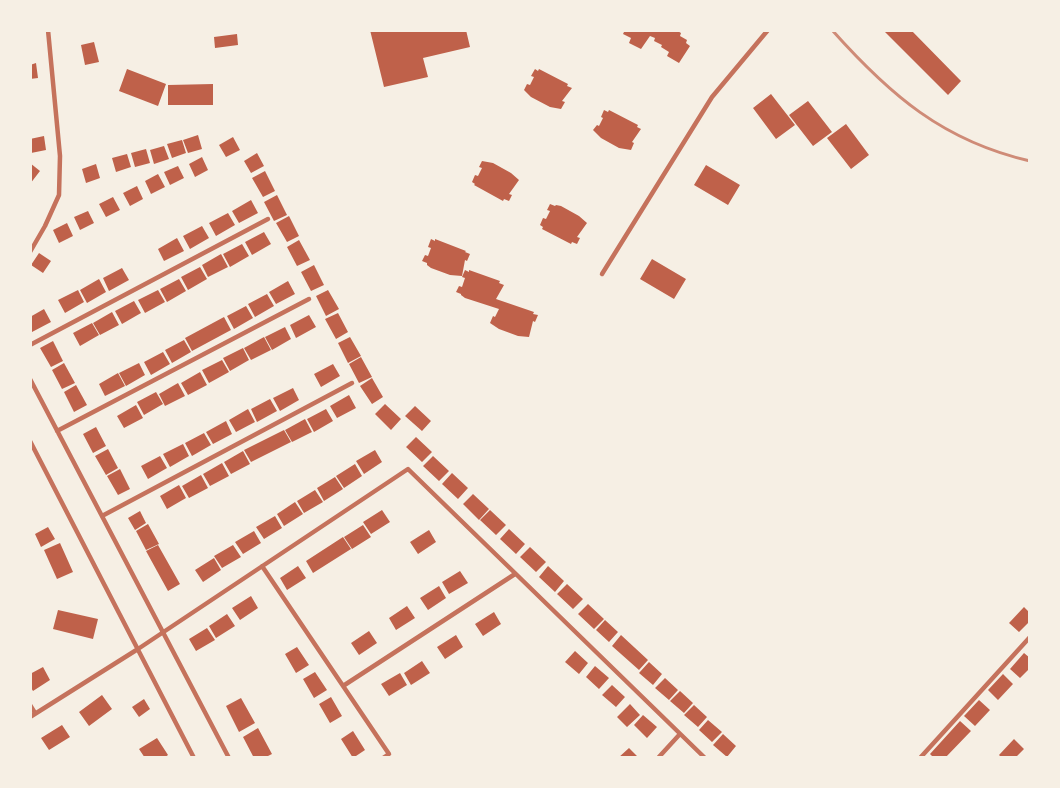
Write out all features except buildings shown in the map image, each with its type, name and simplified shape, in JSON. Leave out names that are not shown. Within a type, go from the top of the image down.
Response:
[{"type":"street","points":[[30,252],[59,195],[60,156],[48,30]]},
{"type":"street","points":[[602,274],[712,97],[768,30]]},
{"type":"street","points":[[30,345],[268,219]]},
{"type":"street","points":[[57,431],[309,299]]},
{"type":"street","points":[[30,379],[230,758]]},
{"type":"street","points":[[102,516],[352,383]]},
{"type":"street","points":[[30,441],[195,758]]},
{"type":"street","points":[[30,717],[138,650],[408,469],[705,758]]},
{"type":"street","points":[[262,566],[389,754],[382,758]]},
{"type":"street","points":[[343,686],[515,574]]},
{"type":"street","points":[[920,758],[1030,637]]},
{"type":"street","points":[[30,705],[35,713]]},
{"type":"street","points":[[658,758],[680,734]]},
{"type":"railway","points":[[832,30],[897,95],[944,128],[999,152],[1030,161]]}]
